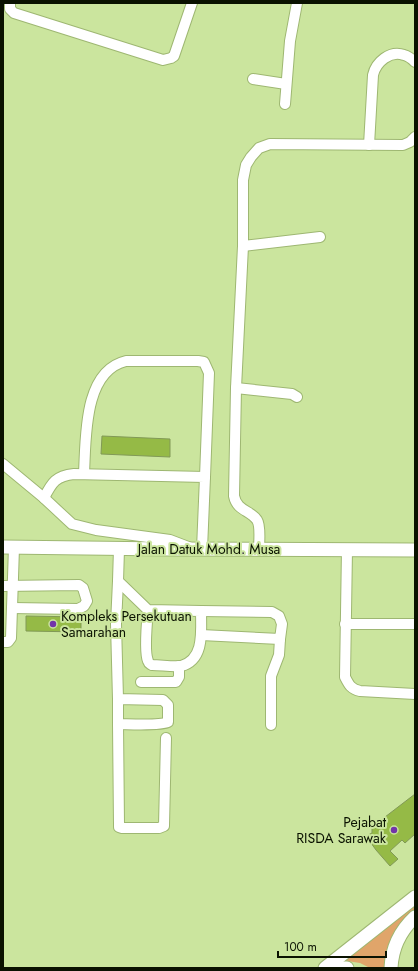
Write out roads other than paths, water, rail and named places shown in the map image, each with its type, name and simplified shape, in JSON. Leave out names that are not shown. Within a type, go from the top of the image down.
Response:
[{"type":"main road","name":"Jalan Datuk Mohd. Musa","points":[[9,547],[415,550]]},
{"type":"main road","points":[[325,968],[415,897]]},
{"type":"main road","points":[[391,968],[393,954],[399,937],[415,917]]},
{"type":"main road","points":[[332,968],[347,968]]},
{"type":"street","points":[[10,3],[10,9],[14,13],[163,60],[174,56],[192,3]]},
{"type":"street","points":[[284,104],[290,41],[297,3]]},
{"type":"street","points":[[369,145],[372,75],[376,65],[388,56],[401,54],[415,62]]},
{"type":"street","points":[[253,79],[286,84]]},
{"type":"street","points":[[259,549],[259,526],[257,520],[238,506],[234,496],[236,388],[243,246],[244,174],[246,165],[259,148],[270,144],[403,145],[410,142],[415,137]]},
{"type":"street","points":[[243,246],[320,236]]},
{"type":"street","points":[[3,464],[44,498],[72,524],[170,540],[197,549],[205,477],[209,382],[208,370],[204,362],[126,362],[109,370],[95,390],[88,413],[84,473]]},
{"type":"street","points":[[236,388],[292,394],[297,396]]},
{"type":"street","points":[[44,498],[51,486],[60,477],[74,474],[84,473],[205,477]]},
{"type":"street","points":[[3,642],[8,642],[11,638],[12,608],[8,586],[9,547]]},
{"type":"street","points":[[119,549],[116,624],[119,827],[159,828],[164,826],[166,738]]},
{"type":"street","points":[[346,550],[345,677],[351,688],[354,690],[415,694]]},
{"type":"street","points":[[118,581],[148,610],[272,612],[280,616],[282,622],[279,655],[271,676],[271,725]]},
{"type":"street","points":[[8,586],[80,586],[84,590],[86,601],[84,606],[78,609],[12,608]]},
{"type":"street","points":[[148,610],[146,649],[148,661],[152,665],[179,666],[190,661],[197,654],[201,643],[201,611]]},
{"type":"street","points":[[345,624],[415,624]]},
{"type":"street","points":[[201,635],[280,639]]},
{"type":"street","points":[[141,682],[176,682],[179,666]]},
{"type":"street","points":[[118,699],[163,700],[168,705],[169,717],[168,722],[166,723],[118,724]]},
{"type":"place","name":"Kompleks Persekutuan Samarahan","points":[[53,624]]},
{"type":"place","name":"Pejabat RISDA Sarawak","points":[[394,830]]}]
